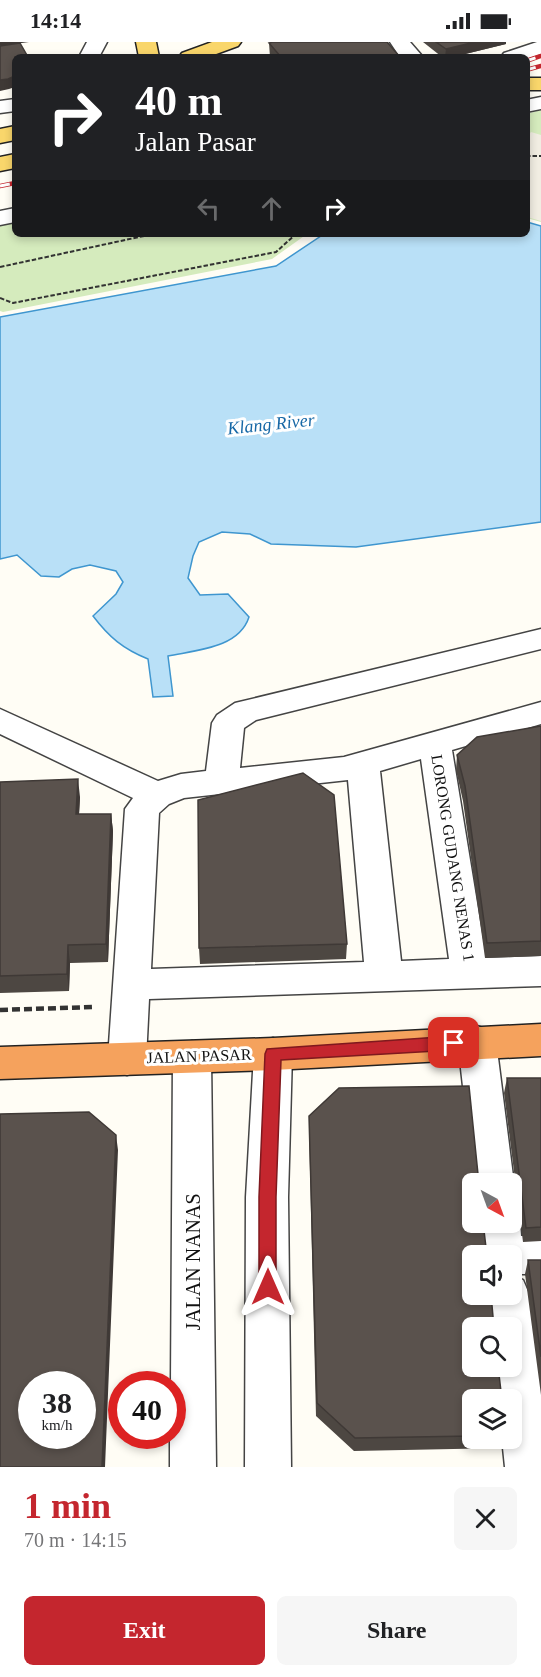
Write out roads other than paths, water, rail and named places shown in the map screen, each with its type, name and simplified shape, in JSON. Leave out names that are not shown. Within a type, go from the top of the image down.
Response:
[{"type":"highway","name":"JALAN PASAR","points":[[0,1063],[273,1054],[541,1040]]},
{"type":"main road","points":[[197,54],[231,42]]},
{"type":"street","points":[[400,42],[403,49],[409,54]]},
{"type":"street","points":[[520,54],[541,47]]},
{"type":"street","points":[[222,782],[228,723],[246,711],[541,639]]},
{"type":"street","points":[[127,1059],[142,809],[157,795],[182,786],[344,769],[541,713]]},
{"type":"street","points":[[0,720],[157,795]]},
{"type":"street","name":"LORONG GUDANG NENAS 1","points":[[435,743],[470,974]]},
{"type":"street","points":[[363,763],[384,976]]},
{"type":"street","points":[[132,985],[541,971]]},
{"type":"street","points":[[477,1042],[493,1173]]},
{"type":"street","points":[[268,1467],[267,1197],[273,1054]]},
{"type":"street","name":"JALAN NANAS","points":[[192,1057],[193,1467]]},
{"type":"street","points":[[522,1255],[541,1255]]},
{"type":"street","points":[[509,1305],[528,1467]]},
{"type":"water","name":"Klang River","points":[[530,223],[541,226],[541,522],[356,547],[271,544],[250,534],[222,532],[199,542],[188,578],[200,595],[228,594],[249,617],[244,627],[227,641],[216,646],[168,656],[173,696],[153,697],[148,659],[117,642],[93,616],[116,594],[123,582],[116,571],[90,565],[72,569],[59,577],[41,576],[17,555],[0,559],[0,317],[276,266],[320,237],[530,237]]},
{"type":"railway","points":[[530,60],[541,56]]},
{"type":"railway","points":[[530,69],[541,66]]},
{"type":"railway","points":[[0,186],[12,184]]}]
